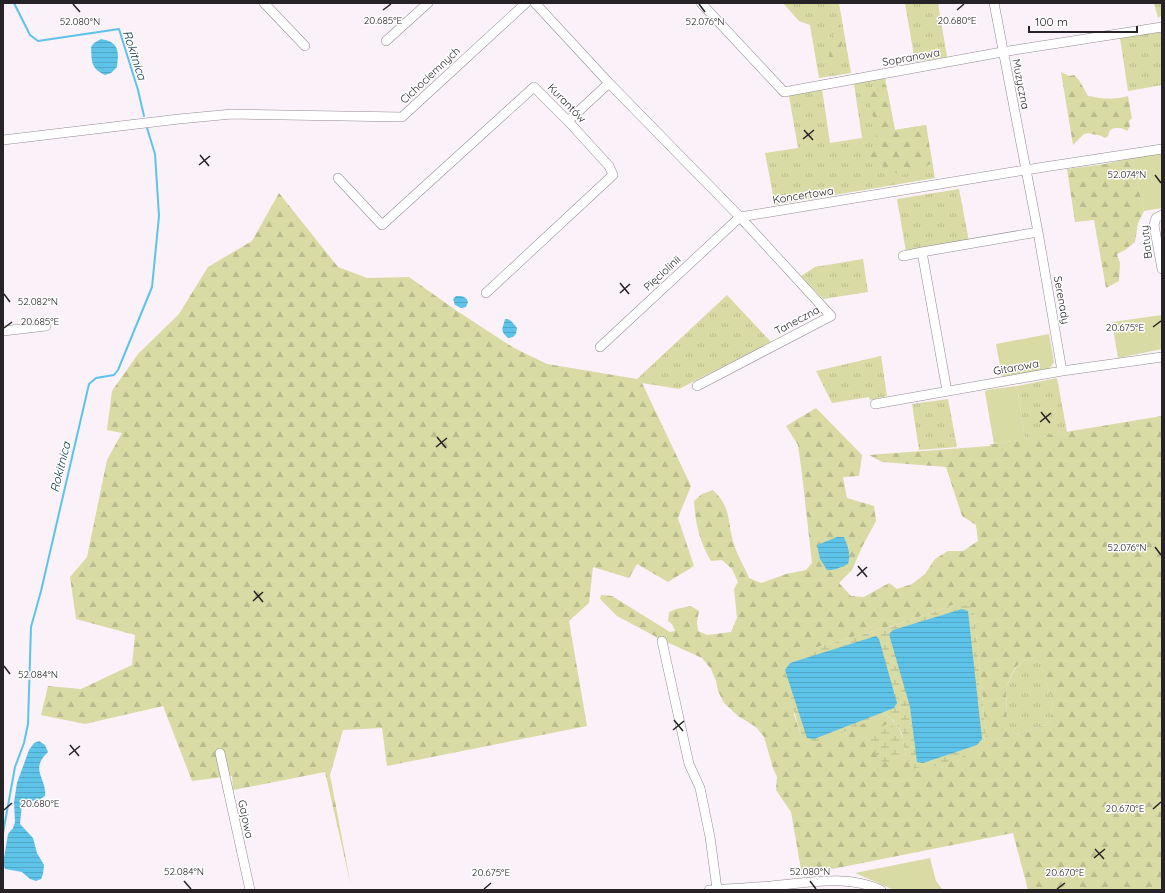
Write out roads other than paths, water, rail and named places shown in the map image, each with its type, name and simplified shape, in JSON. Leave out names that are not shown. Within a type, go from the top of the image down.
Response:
[{"type":"street","points":[[264,3],[305,46]]},
{"type":"street","points":[[386,41],[428,3]]},
{"type":"street","name":"Cichociemnych","points":[[3,140],[225,114],[402,117],[526,3]]},
{"type":"street","points":[[535,3],[609,83],[740,217]]},
{"type":"street","name":"Sopranowa","points":[[701,3],[784,92],[1002,52],[1162,27]]},
{"type":"street","name":"Muzyczna","points":[[994,3],[1002,52],[1026,170]]},
{"type":"street","points":[[568,121],[609,83]]},
{"type":"street","name":"Kurantów","points":[[338,178],[382,225],[534,87],[610,166],[613,175],[486,293]]},
{"type":"street","name":"Koncertowa","points":[[740,217],[1162,149]]},
{"type":"street","name":"Serenady","points":[[1026,170],[1062,371]]},
{"type":"street","name":"Batuty","points":[[1162,215],[1156,218],[1154,225],[1162,269]]},
{"type":"street","name":"Pięciolinii","points":[[600,347],[740,217]]},
{"type":"street","name":"Taneczna","points":[[697,386],[831,316],[740,217]]},
{"type":"street","points":[[903,256],[1038,232]]},
{"type":"street","points":[[922,252],[947,391]]},
{"type":"street","points":[[3,331],[46,326]]},
{"type":"street","name":"Gitarowa","points":[[875,404],[1062,371],[1162,357]]},
{"type":"street","points":[[662,641],[689,764],[700,788],[710,837],[717,890]]},
{"type":"street","name":"Gajowa","points":[[220,753],[250,890]]},
{"type":"street","points":[[709,890],[844,880],[866,884],[880,890]]},
{"type":"water","points":[[101,39],[111,42],[118,52],[117,67],[111,73],[105,75],[94,67],[92,60],[91,47],[94,43]]},
{"type":"water","points":[[456,296],[465,297],[468,302],[466,307],[461,308],[455,305],[453,299]]},
{"type":"water","points":[[505,319],[510,320],[517,328],[516,334],[513,337],[508,338],[503,331]]},
{"type":"water","points":[[837,537],[844,537],[848,547],[848,564],[835,569],[827,570],[820,559],[817,545]]},
{"type":"water","points":[[962,609],[968,611],[982,739],[977,745],[923,763],[917,762],[910,707],[889,634],[893,630]]},
{"type":"water","points":[[876,636],[879,639],[897,703],[894,708],[814,739],[807,738],[785,670],[790,663]]},
{"type":"water","points":[[39,741],[45,745],[48,752],[42,758],[39,769],[44,784],[45,796],[39,800],[25,802],[22,804],[20,824],[33,838],[37,853],[44,865],[41,879],[36,881],[30,879],[22,872],[5,869],[3,864],[8,834],[13,828],[15,822],[14,802],[17,783],[29,750],[34,743]]},
{"type":"waterway","name":"Rokitnica","points":[[14,3],[30,35],[38,41],[119,29],[138,90],[144,116]]},
{"type":"waterway","name":"Rokitnica","points":[[3,833],[15,767],[24,743],[28,724],[31,627],[41,591],[89,384],[96,378],[114,375],[118,370],[152,287],[159,216],[155,154],[147,128]]}]
